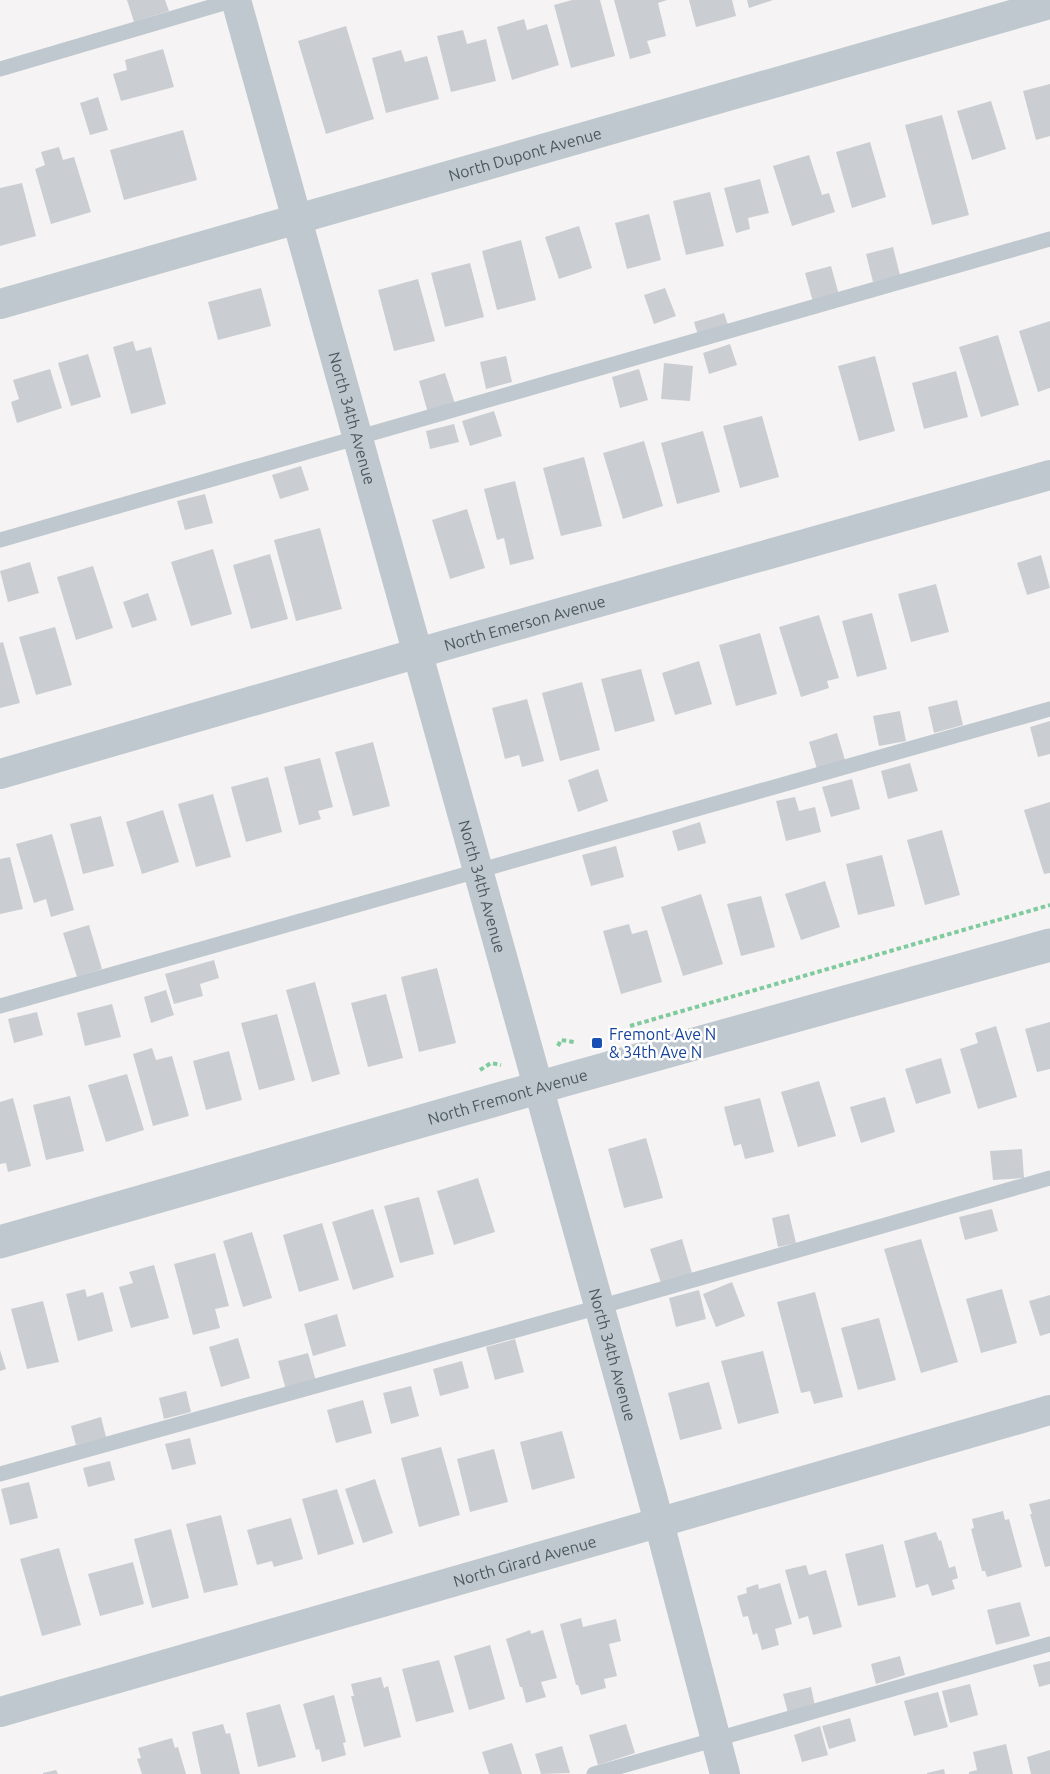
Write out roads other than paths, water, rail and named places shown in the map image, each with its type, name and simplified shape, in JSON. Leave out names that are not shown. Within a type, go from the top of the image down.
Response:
[{"type":"street","name":"North 34th Avenue","points":[[235,0],[298,219],[660,1523],[725,1774]]},
{"type":"street","name":"North Dupont Avenue","points":[[0,304],[1050,4]]},
{"type":"street","name":"North Emerson Avenue","points":[[0,774],[417,653],[1050,475]]},
{"type":"street","name":"North Fremont Avenue","points":[[0,1242],[539,1087],[1050,945]]},
{"type":"street","name":"North Girard Avenue","points":[[0,1712],[1050,1410]]},
{"type":"lane","points":[[0,69],[235,0]]},
{"type":"lane","points":[[0,540],[1050,239]]},
{"type":"lane","points":[[0,1006],[1050,709]]},
{"type":"lane","points":[[0,1474],[1050,1178]]},
{"type":"lane","points":[[594,1774],[1050,1644]]},
{"type":"place","name":"Fremont Ave N & 34th Ave N","points":[[597,1043]]}]
